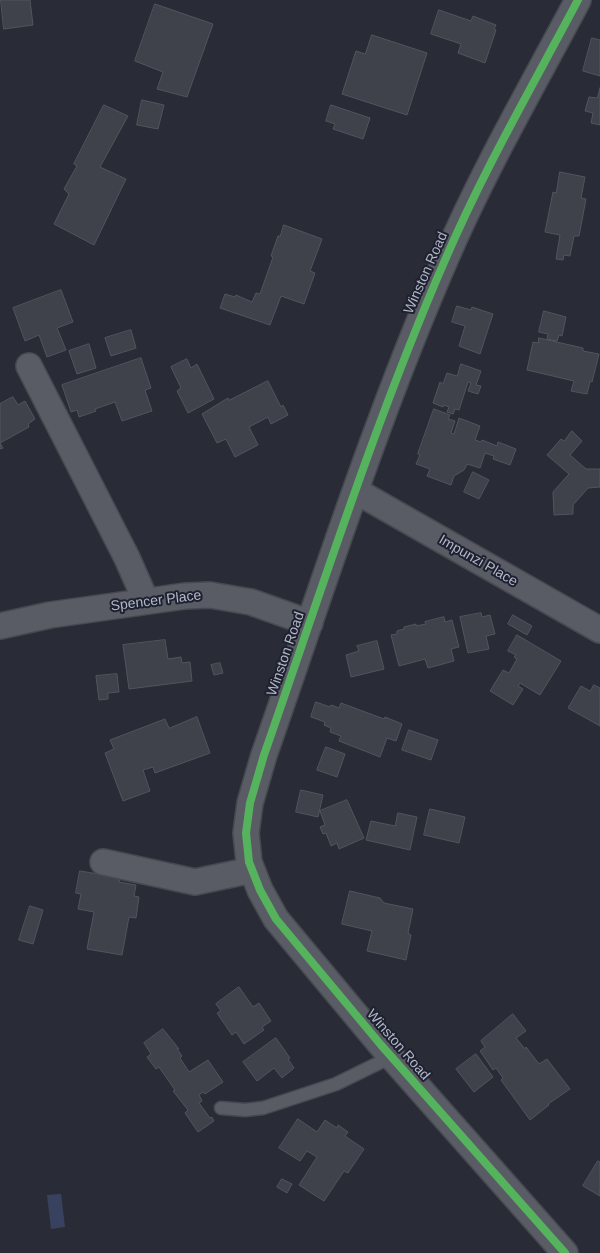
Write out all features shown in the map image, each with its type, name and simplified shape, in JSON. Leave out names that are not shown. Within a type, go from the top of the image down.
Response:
[{"type":"street","name":"Winston Road","points":[[565,1253],[391,1057],[276,919],[260,890],[249,862],[246,833],[250,803],[264,755],[390,394],[446,257],[474,198],[578,0]]},
{"type":"street","points":[[29,366],[127,558],[146,601]]},
{"type":"street","name":"Impunzi Place","points":[[356,491],[600,630]]},
{"type":"street","name":"Spencer Place","points":[[0,626],[50,615],[185,596],[210,595],[251,602],[310,623]]},
{"type":"street","points":[[104,862],[195,882],[252,870]]},
{"type":"lane","points":[[220,1108],[245,1110],[263,1108],[336,1084],[391,1057]]},
{"type":"water","points":[[61,1194],[65,1227],[51,1229],[47,1195]]},
{"type":"building","points":[[1,0],[30,0],[33,25],[4,29]]},
{"type":"building","points":[[155,4],[213,24],[187,97],[157,89],[163,72],[135,61]]},
{"type":"building","points":[[439,10],[471,21],[473,16],[496,25],[485,63],[458,53],[461,44],[431,34]]},
{"type":"building","points":[[372,35],[427,53],[407,115],[342,94],[356,51],[365,54]]},
{"type":"building","points":[[592,38],[600,40],[600,76],[583,71]]},
{"type":"building","points":[[600,88],[600,125],[591,123],[593,113],[585,111],[589,97],[597,98]]},
{"type":"building","points":[[142,100],[164,105],[158,129],[137,125]]},
{"type":"building","points":[[104,105],[128,116],[100,167],[126,179],[94,245],[54,224],[69,194],[64,189],[77,166],[74,164]]},
{"type":"building","points":[[331,105],[370,118],[363,139],[333,129],[335,124],[326,121]]},
{"type":"building","points":[[560,172],[585,177],[581,198],[586,199],[579,236],[574,236],[570,256],[564,255],[563,260],[556,259],[560,235],[545,232],[553,192],[556,193]]},
{"type":"building","points":[[284,225],[322,239],[310,271],[315,273],[304,304],[281,296],[270,325],[220,308],[225,294],[235,297],[236,295],[252,302],[256,293],[260,294],[273,257],[271,256]]},
{"type":"building","points":[[61,290],[73,322],[57,328],[66,350],[47,357],[39,335],[25,341],[13,308]]},
{"type":"building","points":[[457,306],[471,310],[472,307],[493,314],[480,354],[459,346],[465,326],[452,322]]},
{"type":"building","points":[[544,311],[566,317],[562,336],[559,335],[557,341],[547,339],[548,334],[539,332]]},
{"type":"building","points":[[131,330],[136,348],[111,356],[105,338]]},
{"type":"building","points":[[539,338],[583,348],[583,351],[599,354],[587,394],[571,391],[574,381],[527,370],[533,342],[538,343]]},
{"type":"building","points":[[89,344],[96,368],[77,374],[69,351]]},
{"type":"building","points":[[141,358],[151,388],[145,390],[152,411],[122,421],[115,402],[79,417],[77,410],[71,412],[62,385]]},
{"type":"building","points":[[187,359],[191,368],[197,364],[214,399],[188,413],[177,391],[181,388],[171,367]]},
{"type":"building","points":[[461,364],[481,371],[476,385],[481,386],[478,394],[468,391],[471,383],[468,382],[459,410],[455,409],[453,414],[447,412],[449,407],[433,403],[440,382],[443,384],[447,373],[457,376]]},
{"type":"building","points":[[268,381],[281,407],[283,405],[288,415],[271,424],[268,417],[249,427],[258,445],[235,457],[226,439],[217,443],[202,414],[228,398],[229,400]]},
{"type":"building","points":[[13,397],[18,405],[25,401],[35,419],[28,424],[29,427],[0,443],[0,404]]},
{"type":"building","points":[[434,409],[450,415],[448,419],[455,421],[451,433],[454,434],[459,418],[480,426],[475,440],[481,442],[482,440],[497,446],[498,442],[516,449],[510,465],[493,459],[494,456],[485,453],[480,468],[467,464],[464,470],[454,476],[451,485],[427,476],[430,469],[416,464]]},
{"type":"building","points":[[572,431],[582,441],[570,455],[586,469],[600,469],[600,487],[588,488],[573,505],[573,514],[554,515],[553,492],[569,474],[547,455],[561,439],[564,441]]},
{"type":"building","points":[[473,472],[489,480],[479,499],[464,492]]},
{"type":"building","points":[[481,613],[482,617],[490,615],[495,634],[486,636],[489,649],[468,653],[460,617]]},
{"type":"building","points":[[513,615],[532,626],[527,635],[508,624]]},
{"type":"building","points":[[444,617],[445,622],[452,620],[459,647],[451,649],[454,661],[428,668],[425,659],[399,666],[391,635],[397,634],[397,631],[404,629],[404,627],[426,624],[425,622]]},
{"type":"building","points":[[517,635],[561,661],[540,695],[520,683],[518,686],[523,689],[513,705],[490,691],[503,670],[509,673],[517,659],[514,657],[516,655],[508,651]]},
{"type":"building","points":[[165,640],[168,659],[181,657],[182,663],[190,662],[192,681],[129,689],[123,645]]},
{"type":"building","points":[[377,641],[384,669],[351,677],[346,655],[359,651],[357,646]]},
{"type":"building","points":[[220,663],[223,673],[214,675],[211,665]]},
{"type":"building","points":[[117,674],[119,692],[108,693],[108,699],[99,700],[96,676]]},
{"type":"building","points":[[594,685],[600,688],[600,726],[568,708],[581,686],[590,691]]},
{"type":"building","points":[[316,702],[339,708],[341,703],[402,724],[396,741],[387,738],[380,757],[339,741],[341,736],[330,732],[331,728],[324,725],[325,722],[311,717]]},
{"type":"building","points":[[197,717],[210,753],[155,773],[153,767],[143,770],[150,791],[123,801],[105,753],[114,749],[110,740],[165,719],[169,728]]},
{"type":"building","points":[[409,730],[438,740],[431,760],[402,750]]},
{"type":"building","points":[[326,747],[345,754],[337,777],[317,770]]},
{"type":"building","points":[[301,790],[323,795],[318,817],[296,812]]},
{"type":"building","points":[[347,800],[364,838],[339,849],[337,843],[331,846],[326,833],[323,834],[320,827],[325,825],[320,811]]},
{"type":"building","points":[[430,809],[465,817],[459,843],[424,835]]},
{"type":"building","points":[[398,813],[417,817],[410,850],[366,840],[371,821],[395,826]]},
{"type":"building","points":[[80,871],[98,874],[99,871],[121,875],[119,882],[136,885],[134,896],[139,897],[136,918],[129,917],[122,955],[87,949],[94,912],[78,909],[81,894],[76,893]]},
{"type":"building","points":[[350,891],[380,898],[384,903],[413,909],[408,933],[411,935],[406,960],[367,951],[372,931],[342,924]]},
{"type":"building","points":[[30,906],[43,910],[33,944],[19,940]]},
{"type":"building","points":[[239,987],[253,1007],[259,1003],[271,1021],[262,1027],[264,1030],[244,1044],[236,1032],[232,1035],[217,1013],[221,1011],[216,1004]]},
{"type":"building","points":[[513,1014],[526,1031],[516,1038],[525,1049],[526,1047],[539,1064],[547,1059],[570,1089],[548,1104],[530,1120],[501,1080],[503,1078],[496,1068],[493,1070],[480,1051],[485,1047],[481,1041]]},
{"type":"building","points":[[163,1029],[179,1049],[177,1049],[182,1056],[180,1058],[189,1072],[208,1060],[223,1082],[205,1094],[203,1092],[199,1095],[202,1101],[199,1103],[214,1121],[198,1132],[185,1113],[188,1110],[173,1091],[175,1090],[159,1067],[156,1069],[147,1057],[151,1054],[144,1043]]},
{"type":"building","points":[[276,1038],[290,1058],[288,1059],[294,1068],[282,1078],[274,1068],[257,1081],[243,1062]]},
{"type":"building","points":[[476,1054],[493,1077],[474,1092],[456,1069]]},
{"type":"building","points":[[298,1119],[317,1132],[325,1120],[337,1128],[338,1125],[348,1132],[345,1136],[364,1149],[348,1173],[344,1171],[324,1201],[299,1185],[317,1157],[307,1151],[300,1161],[279,1148]]},
{"type":"building","points":[[598,1161],[600,1162],[600,1196],[583,1186]]},
{"type":"building","points":[[282,1179],[292,1184],[287,1193],[277,1187]]},
{"type":"cycle path","points":[[565,1253],[381,1045],[276,919],[260,890],[249,862],[246,833],[250,803],[264,755],[395,382],[445,260],[475,194],[578,0]]}]
